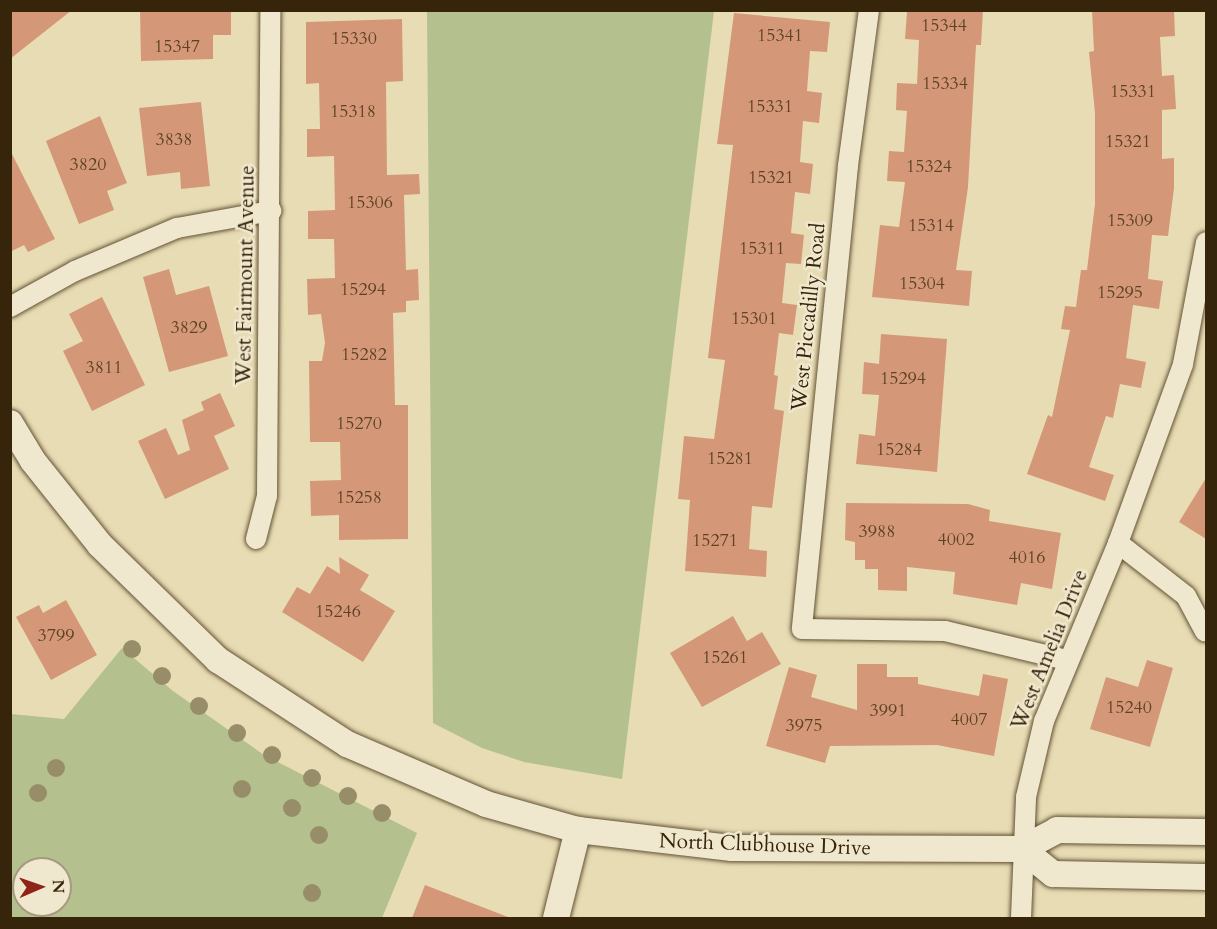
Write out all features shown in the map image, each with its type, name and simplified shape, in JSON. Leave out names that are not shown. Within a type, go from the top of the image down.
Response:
[{"type":"street","name":"West Fairmount Avenue","points":[[256,539],[267,496],[271,211],[270,10]]},
{"type":"street","name":"West Piccadilly Road","points":[[869,10],[848,165],[802,629],[945,631],[1067,660]]},
{"type":"street","points":[[10,307],[75,271],[177,228],[271,211]]},
{"type":"street","name":"West Amelia Drive","points":[[1020,918],[1022,849],[1029,776],[1067,660],[1118,543],[1183,364],[1206,242]]},
{"type":"street","name":"North Clubhouse Drive","points":[[10,423],[40,471],[100,545],[193,638],[254,686],[347,744],[423,780],[486,804],[578,830],[732,848],[1022,849],[1057,830],[1206,832]]},
{"type":"street","points":[[1118,543],[1186,596],[1205,631]]},
{"type":"street","points":[[556,918],[578,830]]},
{"type":"street","points":[[1022,849],[1053,874],[1206,877]]},
{"type":"green space","points":[[427,11],[714,11],[622,779],[524,762],[482,748],[433,723]]},
{"type":"green space","points":[[122,648],[173,691],[264,755],[417,833],[382,918],[11,918],[11,714],[64,719]]},
{"type":"building","points":[[10,10],[72,10],[10,59]]},
{"type":"building","points":[[140,10],[231,10],[231,35],[213,35],[213,59],[141,61]]},
{"type":"building","points":[[983,10],[981,45],[976,45],[968,187],[956,270],[972,271],[969,306],[872,297],[880,225],[899,227],[905,182],[887,181],[889,151],[904,152],[907,111],[896,110],[897,83],[917,84],[919,40],[905,39],[907,12]]},
{"type":"building","points":[[1092,10],[1174,10],[1175,36],[1160,37],[1162,76],[1174,75],[1176,109],[1162,110],[1162,159],[1174,158],[1174,188],[1168,236],[1152,235],[1148,279],[1163,281],[1159,309],[1133,305],[1126,358],[1146,362],[1141,388],[1120,384],[1113,418],[1106,416],[1089,467],[1114,475],[1105,501],[1027,474],[1048,415],[1052,417],[1070,330],[1061,329],[1065,306],[1076,307],[1081,270],[1087,270],[1095,204],[1095,113],[1089,52],[1094,51]]},
{"type":"building","points":[[734,13],[830,22],[827,52],[810,51],[807,91],[822,93],[819,123],[803,121],[800,162],[813,164],[810,194],[795,192],[791,233],[804,235],[801,264],[786,263],[782,303],[797,305],[793,335],[779,333],[774,375],[778,376],[774,409],[784,411],[772,508],[752,506],[749,549],[767,551],[766,577],[685,571],[690,500],[678,499],[684,436],[714,439],[725,360],[708,358],[733,145],[717,144]]},
{"type":"building","points":[[402,19],[403,81],[386,82],[387,175],[419,174],[420,194],[404,195],[406,270],[418,269],[419,300],[406,301],[406,312],[393,313],[395,405],[408,405],[408,539],[339,540],[339,515],[311,516],[310,481],[341,480],[340,442],[310,442],[309,361],[322,361],[325,343],[321,314],[308,315],[307,279],[335,278],[334,239],[308,239],[308,211],[335,210],[334,156],[307,157],[307,129],[320,129],[319,83],[306,84],[306,22]]},
{"type":"building","points":[[201,102],[210,186],[181,189],[180,172],[147,176],[139,108]]},
{"type":"building","points":[[100,116],[127,183],[107,191],[114,210],[79,224],[46,141]]},
{"type":"building","points":[[10,150],[55,239],[28,252],[24,245],[10,252]]},
{"type":"building","points":[[169,269],[176,295],[209,286],[228,356],[169,372],[143,277]]},
{"type":"building","points":[[102,297],[145,385],[92,411],[63,351],[83,341],[69,314]]},
{"type":"building","points":[[881,334],[947,339],[937,472],[856,464],[859,434],[875,436],[879,395],[862,394],[864,362],[879,364]]},
{"type":"building","points":[[220,393],[235,426],[214,436],[229,469],[165,499],[138,441],[166,428],[178,455],[190,450],[182,420],[204,410],[201,402]]},
{"type":"building","points":[[1206,478],[1206,539],[1179,522]]},
{"type":"building","points":[[846,503],[968,504],[990,510],[989,521],[1061,533],[1052,589],[1021,583],[1017,605],[953,594],[955,572],[907,567],[907,591],[878,590],[878,569],[865,569],[865,560],[855,560],[855,542],[845,540]]},
{"type":"building","points":[[339,557],[369,575],[360,590],[395,611],[363,662],[282,612],[297,587],[310,594],[327,566],[340,574]]},
{"type":"building","points":[[66,600],[97,655],[51,680],[16,617],[39,605],[43,613]]},
{"type":"building","points":[[733,616],[747,641],[762,632],[781,664],[702,707],[670,653]]},
{"type":"building","points":[[1147,660],[1173,668],[1150,747],[1090,729],[1106,677],[1138,687]]},
{"type":"building","points":[[857,664],[887,664],[887,677],[918,677],[918,684],[979,696],[983,674],[1008,679],[994,756],[937,745],[830,746],[825,763],[766,746],[789,667],[817,675],[811,697],[857,710]]},
{"type":"building","points":[[425,885],[508,917],[412,918]]}]
